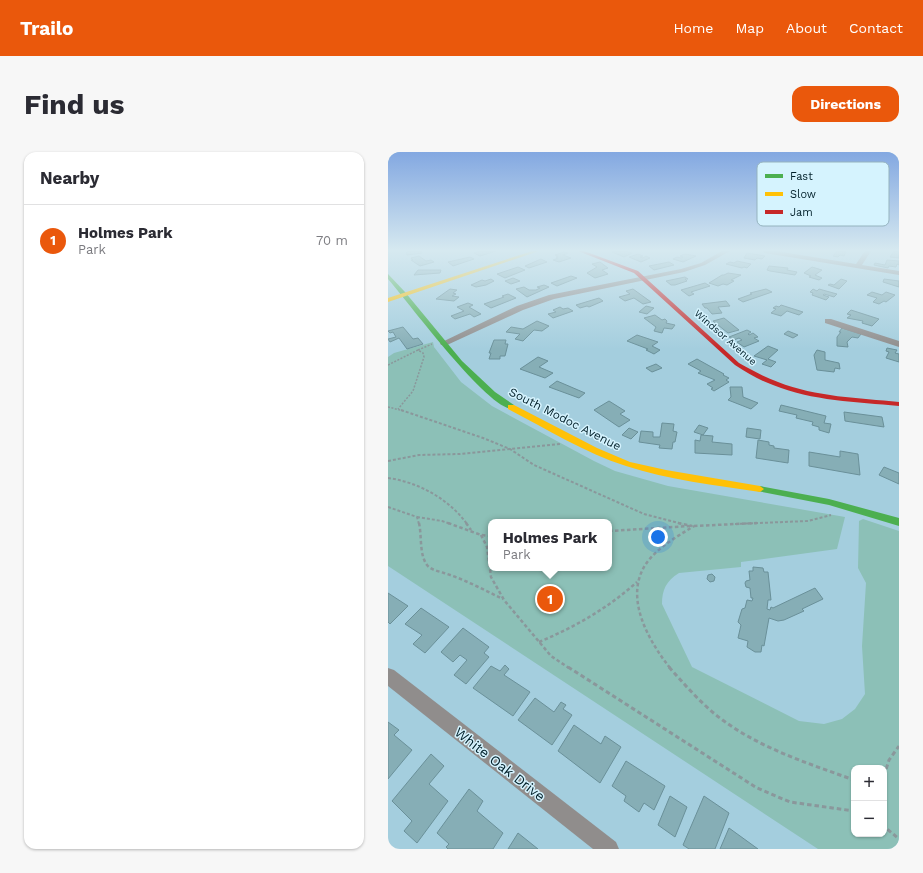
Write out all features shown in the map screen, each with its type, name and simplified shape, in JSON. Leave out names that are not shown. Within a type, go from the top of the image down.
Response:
[{"type":"street","name":"South Modoc Avenue","points":[[396,284],[406,294],[440,343],[468,373],[494,396],[601,453],[622,462],[662,473],[826,501],[853,507],[899,522]]},
{"type":"street","points":[[388,300],[438,284]]},
{"type":"street","points":[[440,343],[520,308],[552,297],[621,284]]},
{"type":"street","name":"Windsor Avenue","points":[[649,284],[737,364],[752,375],[787,389],[818,396],[899,404]]},
{"type":"street","points":[[828,320],[899,344]]},
{"type":"street","name":"White Oak Drive","points":[[389,679],[609,849]]},
{"type":"path","points":[[388,365],[418,350],[440,343]]},
{"type":"path","points":[[398,409],[413,391],[417,381],[424,357],[423,353],[418,350]]},
{"type":"path","points":[[388,407],[398,409],[483,438],[510,449],[534,465],[628,508],[667,521],[694,526]]},
{"type":"path","points":[[388,461],[419,455],[460,454],[563,444]]},
{"type":"path","points":[[388,478],[406,482],[440,499],[451,506],[471,530]]},
{"type":"path","points":[[388,507],[417,517],[442,521],[471,530],[481,535],[488,536]]},
{"type":"path","points":[[612,531],[808,520],[824,518],[835,513]]},
{"type":"path","points":[[417,517],[421,532],[422,553],[427,565],[432,569],[454,576],[504,600]]},
{"type":"path","points":[[694,526],[652,556],[643,568],[638,581],[637,594],[640,612],[646,630],[659,652],[671,669],[696,697],[719,717],[763,743],[799,760],[851,779]]},
{"type":"path","points":[[481,535],[488,553]]},
{"type":"path","points":[[491,571],[492,576],[504,600],[551,656],[567,668],[647,716],[757,788],[790,802],[851,811]]},
{"type":"path","points":[[539,642],[559,634],[589,618],[610,605],[638,581]]},
{"type":"path","points":[[887,765],[899,746]]},
{"type":"path","points":[[887,829],[899,839]]},
{"type":"green space","points":[[433,342],[434,347],[461,382],[492,406],[615,471],[668,486],[845,517],[837,549],[741,562],[741,567],[679,573],[671,579],[663,594],[662,604],[692,667],[799,721],[824,724],[842,719],[855,709],[865,694],[862,646],[866,583],[858,568],[859,521],[863,519],[899,531],[899,849],[818,849],[388,566],[388,357],[394,353]]},
{"type":"building","points":[[474,284],[489,284],[476,287],[471,285]]},
{"type":"building","points":[[552,284],[563,284],[557,286]]},
{"type":"building","points":[[669,284],[679,284],[675,285]]},
{"type":"building","points":[[703,284],[710,286],[691,292],[694,294],[689,296],[681,290]]},
{"type":"building","points":[[711,284],[730,284],[727,285],[723,284],[718,286]]},
{"type":"building","points":[[836,284],[844,284],[839,289],[828,285]]},
{"type":"building","points":[[888,284],[899,284],[899,287]]},
{"type":"building","points":[[544,285],[549,287],[527,297],[516,289],[524,287],[529,290],[536,290],[540,288],[537,287]]},
{"type":"building","points":[[450,289],[457,290],[453,293],[456,294],[452,296],[459,297],[454,301],[436,299]]},
{"type":"building","points":[[633,289],[651,302],[643,304],[634,298],[625,301],[619,297],[630,294],[626,291]]},
{"type":"building","points":[[766,289],[772,292],[743,302],[738,299],[752,294],[750,293]]},
{"type":"building","points":[[813,289],[817,291],[819,289],[837,294],[834,297],[824,294],[823,295],[829,297],[826,300],[812,295],[813,293],[810,292]]},
{"type":"building","points":[[872,292],[882,295],[886,292],[895,295],[886,302],[884,301],[879,304],[873,302],[877,298],[867,295]]},
{"type":"building","points":[[508,294],[516,298],[491,308],[484,304],[504,297],[502,296]]},
{"type":"building","points":[[599,298],[603,301],[589,307],[587,306],[580,308],[576,305]]},
{"type":"building","points":[[726,301],[730,306],[718,307],[722,313],[712,314],[702,304]]},
{"type":"building","points":[[468,303],[473,305],[469,307],[481,314],[474,317],[470,314],[455,319],[451,316],[464,311],[457,307]]},
{"type":"building","points":[[781,305],[803,312],[799,315],[787,311],[781,316],[771,313],[776,309],[773,308]]},
{"type":"building","points":[[646,306],[654,308],[647,314],[639,312]]},
{"type":"building","points":[[560,307],[563,309],[568,308],[573,311],[553,318],[548,314],[556,312],[553,310]]},
{"type":"building","points":[[851,310],[879,319],[872,326],[862,323],[863,321],[847,318],[851,315],[847,314]]},
{"type":"building","points":[[655,315],[662,320],[665,319],[667,321],[666,323],[675,325],[672,329],[664,328],[662,333],[654,331],[656,327],[644,318]]},
{"type":"building","points":[[724,318],[739,330],[728,333],[713,321]]},
{"type":"building","points":[[537,321],[549,326],[542,331],[534,330],[523,341],[515,339],[520,334],[506,332],[511,327],[523,329]]},
{"type":"building","points":[[403,327],[413,339],[418,338],[423,344],[407,349],[399,338],[390,342],[388,339],[396,337],[393,332],[390,333],[388,331]]},
{"type":"building","points":[[842,328],[861,334],[858,338],[852,337],[847,342],[848,347],[837,346],[837,337]]},
{"type":"building","points":[[747,330],[751,332],[748,334],[749,335],[753,333],[758,337],[754,338],[759,341],[744,347],[737,342],[742,340],[739,338],[734,340],[729,337]]},
{"type":"building","points":[[788,331],[798,335],[793,338],[784,334]]},
{"type":"building","points":[[637,335],[658,342],[652,346],[660,350],[654,354],[646,350],[648,349],[627,341]]},
{"type":"building","points":[[494,340],[506,340],[505,344],[508,344],[505,356],[500,356],[500,359],[489,359],[491,353],[489,353]]},
{"type":"building","points":[[768,346],[778,350],[768,359],[776,362],[771,367],[762,364],[767,360],[754,356]]},
{"type":"building","points":[[887,348],[897,350],[895,353],[899,354],[899,362],[886,358],[889,352],[886,351]]},
{"type":"building","points":[[817,350],[825,352],[825,360],[839,363],[840,369],[835,368],[834,372],[817,370],[814,355]]},
{"type":"building","points":[[538,357],[548,361],[539,367],[553,373],[545,378],[520,369]]},
{"type":"building","points":[[697,359],[724,374],[723,375],[729,378],[726,380],[729,382],[714,391],[711,389],[713,388],[707,384],[715,380],[698,373],[701,371],[688,364]]},
{"type":"building","points":[[656,364],[662,368],[652,372],[646,368]]},
{"type":"building","points":[[557,381],[585,393],[579,398],[549,387]]},
{"type":"building","points":[[730,387],[742,387],[743,397],[758,403],[751,409],[728,400],[731,397]]},
{"type":"building","points":[[609,401],[625,411],[620,414],[630,420],[619,427],[594,410]]},
{"type":"building","points":[[781,405],[826,416],[824,423],[831,424],[829,433],[819,430],[819,427],[812,425],[813,422],[796,418],[797,415],[779,411]]},
{"type":"building","points":[[844,412],[882,417],[884,427],[845,421]]},
{"type":"building","points":[[662,423],[674,424],[673,431],[677,432],[672,449],[659,448],[660,445],[639,442],[641,431],[653,432],[653,437],[660,437]]},
{"type":"building","points":[[699,425],[708,428],[703,435],[694,432]]},
{"type":"building","points":[[629,428],[638,432],[631,439],[622,435]]},
{"type":"building","points":[[747,428],[761,430],[760,439],[746,437]]},
{"type":"building","points":[[701,435],[713,436],[712,442],[732,444],[732,455],[695,453],[695,440],[700,441]]},
{"type":"building","points":[[758,440],[769,442],[769,445],[774,446],[774,448],[789,450],[788,463],[756,458]]},
{"type":"building","points":[[840,451],[858,454],[860,475],[809,466],[809,452],[840,457]]},
{"type":"building","points":[[884,467],[899,473],[899,484],[879,475]]},
{"type":"building","points":[[753,567],[763,568],[764,572],[768,572],[771,600],[768,600],[767,609],[770,610],[771,607],[773,608],[815,588],[823,599],[802,609],[804,611],[784,620],[778,621],[769,618],[764,646],[762,645],[761,652],[755,652],[747,647],[748,641],[738,638],[741,625],[738,622],[742,609],[745,608],[747,600],[752,601],[753,598],[751,598],[750,588],[746,587],[745,583],[746,581],[750,580],[749,571],[753,571]]},
{"type":"building","points":[[712,574],[715,577],[714,581],[710,582],[707,579],[708,575]]},
{"type":"building","points":[[388,593],[408,606],[390,624],[388,622]]},
{"type":"building","points":[[421,608],[449,627],[425,653],[413,644],[422,635],[405,624]]},
{"type":"building","points":[[463,628],[489,647],[484,653],[489,657],[466,684],[454,675],[467,660],[460,655],[453,662],[441,652]]},
{"type":"building","points":[[505,665],[509,669],[504,675],[530,692],[513,716],[473,688],[491,666],[500,671]]},
{"type":"building","points":[[535,698],[554,712],[561,702],[566,705],[563,709],[572,715],[552,745],[518,720]]},
{"type":"building","points":[[388,722],[399,730],[394,735],[412,750],[388,779]]},
{"type":"building","points":[[574,725],[601,744],[605,736],[621,747],[600,783],[558,751]]},
{"type":"building","points":[[431,754],[444,766],[429,784],[448,801],[417,843],[404,831],[412,821],[392,801]]},
{"type":"building","points":[[626,761],[665,786],[654,810],[644,803],[639,812],[624,801],[626,796],[612,786]]},
{"type":"building","points":[[469,789],[483,801],[477,811],[503,833],[493,849],[448,849],[446,847],[449,844],[437,833]]},
{"type":"building","points":[[670,796],[687,807],[675,837],[658,825]]},
{"type":"building","points":[[704,796],[729,813],[715,849],[689,849],[683,845]]},
{"type":"building","points":[[729,828],[758,849],[720,849]]},
{"type":"building","points":[[518,833],[538,849],[508,849]]},
{"type":"traffic: fast","points":[[395,284],[460,363],[492,394],[511,407]]},
{"type":"traffic: fast","points":[[760,489],[829,502],[899,522]]},
{"type":"traffic: slow","points":[[388,300],[438,284]]},
{"type":"traffic: slow","points":[[511,407],[594,450],[628,464],[666,473],[760,489]]},
{"type":"traffic: jam","points":[[649,284],[737,364],[756,375],[776,384],[795,390],[835,397],[899,404]]},
{"type":"place","name":"Holmes Park","points":[[550,599]]}]
